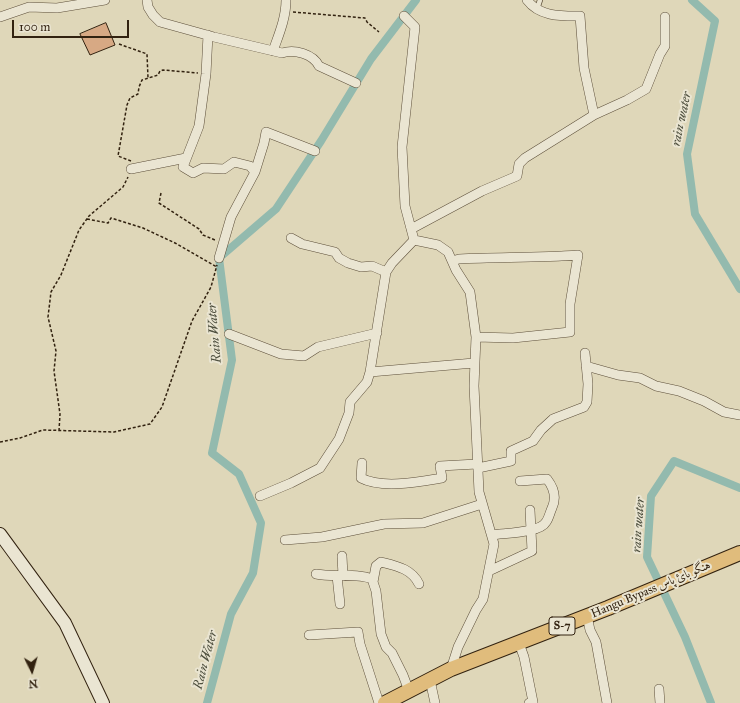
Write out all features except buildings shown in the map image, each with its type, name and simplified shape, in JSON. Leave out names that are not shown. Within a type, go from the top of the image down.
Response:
[{"type":"main road","name":"Hangu Bypass ہنگو بائ پاس","points":[[385,703],[451,669],[587,616],[740,553]]},
{"type":"street","points":[[0,17],[29,7],[57,8],[105,0]]},
{"type":"street","points":[[147,0],[152,15],[160,22],[273,51],[304,54],[316,61],[319,66],[356,83]]},
{"type":"street","points":[[273,51],[286,11],[286,0]]},
{"type":"street","points":[[527,0],[532,6],[539,4],[551,15],[580,16],[584,68],[594,115]]},
{"type":"street","points":[[404,16],[415,27],[402,147],[405,206],[414,240]]},
{"type":"street","points":[[411,229],[482,191],[517,176],[519,164],[525,158],[594,115],[627,100],[646,89],[660,54],[665,46],[665,17]]},
{"type":"street","points":[[208,35],[206,74],[199,126],[183,167],[193,173],[203,168],[224,169],[234,162],[250,166],[255,172]]},
{"type":"street","points":[[218,263],[231,217],[255,172],[266,132],[315,151]]},
{"type":"street","points":[[130,169],[186,158]]},
{"type":"street","points":[[291,238],[302,244],[335,252],[339,258],[348,263],[361,267],[372,266],[386,272]]},
{"type":"street","points":[[414,240],[438,245],[448,252],[470,292],[476,337],[474,362],[479,492],[494,544],[484,600],[476,610],[461,641],[451,669]]},
{"type":"street","points":[[260,496],[291,483],[320,468],[339,439],[350,413],[350,402],[367,382],[370,372],[386,272],[392,262],[414,240]]},
{"type":"street","points":[[452,260],[512,256],[532,256],[539,258],[578,255],[570,304],[570,332],[513,338],[476,337]]},
{"type":"street","points":[[229,334],[281,354],[304,356],[318,347],[377,333]]},
{"type":"street","points":[[362,463],[361,478],[368,482],[406,484],[442,478],[440,466],[477,466],[511,461],[510,451],[533,441],[541,430],[553,419],[584,408],[587,402],[588,384],[584,353]]},
{"type":"street","points":[[370,372],[474,362]]},
{"type":"street","points":[[586,366],[618,375],[640,378],[656,386],[679,391],[704,401],[724,412],[740,415]]},
{"type":"street","points":[[492,535],[530,530],[546,523],[554,503],[555,494],[548,479],[520,481]]},
{"type":"street","points":[[285,540],[322,537],[384,524],[423,523],[482,504]]},
{"type":"street","points":[[489,571],[532,551],[530,510]]},
{"type":"street","points":[[0,534],[65,623],[103,703]]},
{"type":"street","points":[[340,604],[342,556]]},
{"type":"street","points":[[409,691],[403,675],[392,653],[386,647],[381,634],[373,579],[376,566],[381,562],[414,575],[419,584]]},
{"type":"street","points":[[316,574],[340,576],[360,574],[373,579]]},
{"type":"street","points":[[587,616],[590,630],[596,642],[607,703]]},
{"type":"street","points":[[309,636],[358,632],[360,644],[379,703]]},
{"type":"street","points":[[519,643],[524,657],[533,702],[529,703]]},
{"type":"street","points":[[430,680],[435,703]]},
{"type":"street","points":[[659,689],[660,703]]},
{"type":"path","points":[[286,11],[334,14],[365,18],[367,22],[378,32]]},
{"type":"path","points":[[119,44],[147,54],[148,79]]},
{"type":"path","points":[[59,430],[60,414],[54,370],[56,351],[48,317],[51,292],[61,276],[79,230],[87,219],[123,188],[133,163],[118,156],[124,121],[130,98],[138,94],[142,80],[158,75],[160,71],[163,70],[206,74]]},
{"type":"path","points":[[161,194],[159,203],[194,225],[203,235],[214,240],[225,239]]},
{"type":"path","points":[[0,442],[20,438],[43,430],[114,432],[150,424],[162,407],[192,321],[211,287],[218,263],[143,228],[111,218],[108,223],[87,219]]},
{"type":"waterway","name":"Rain Water","points":[[207,703],[231,614],[253,573],[261,523],[239,474],[212,453],[232,360],[219,258],[276,209],[321,141],[371,59],[416,0]]},
{"type":"waterway","name":"rain water","points":[[692,0],[715,21],[687,154],[695,214],[740,289]]},
{"type":"waterway","name":"rain water","points":[[711,703],[685,637],[647,557],[651,496],[674,461],[740,488]]}]
